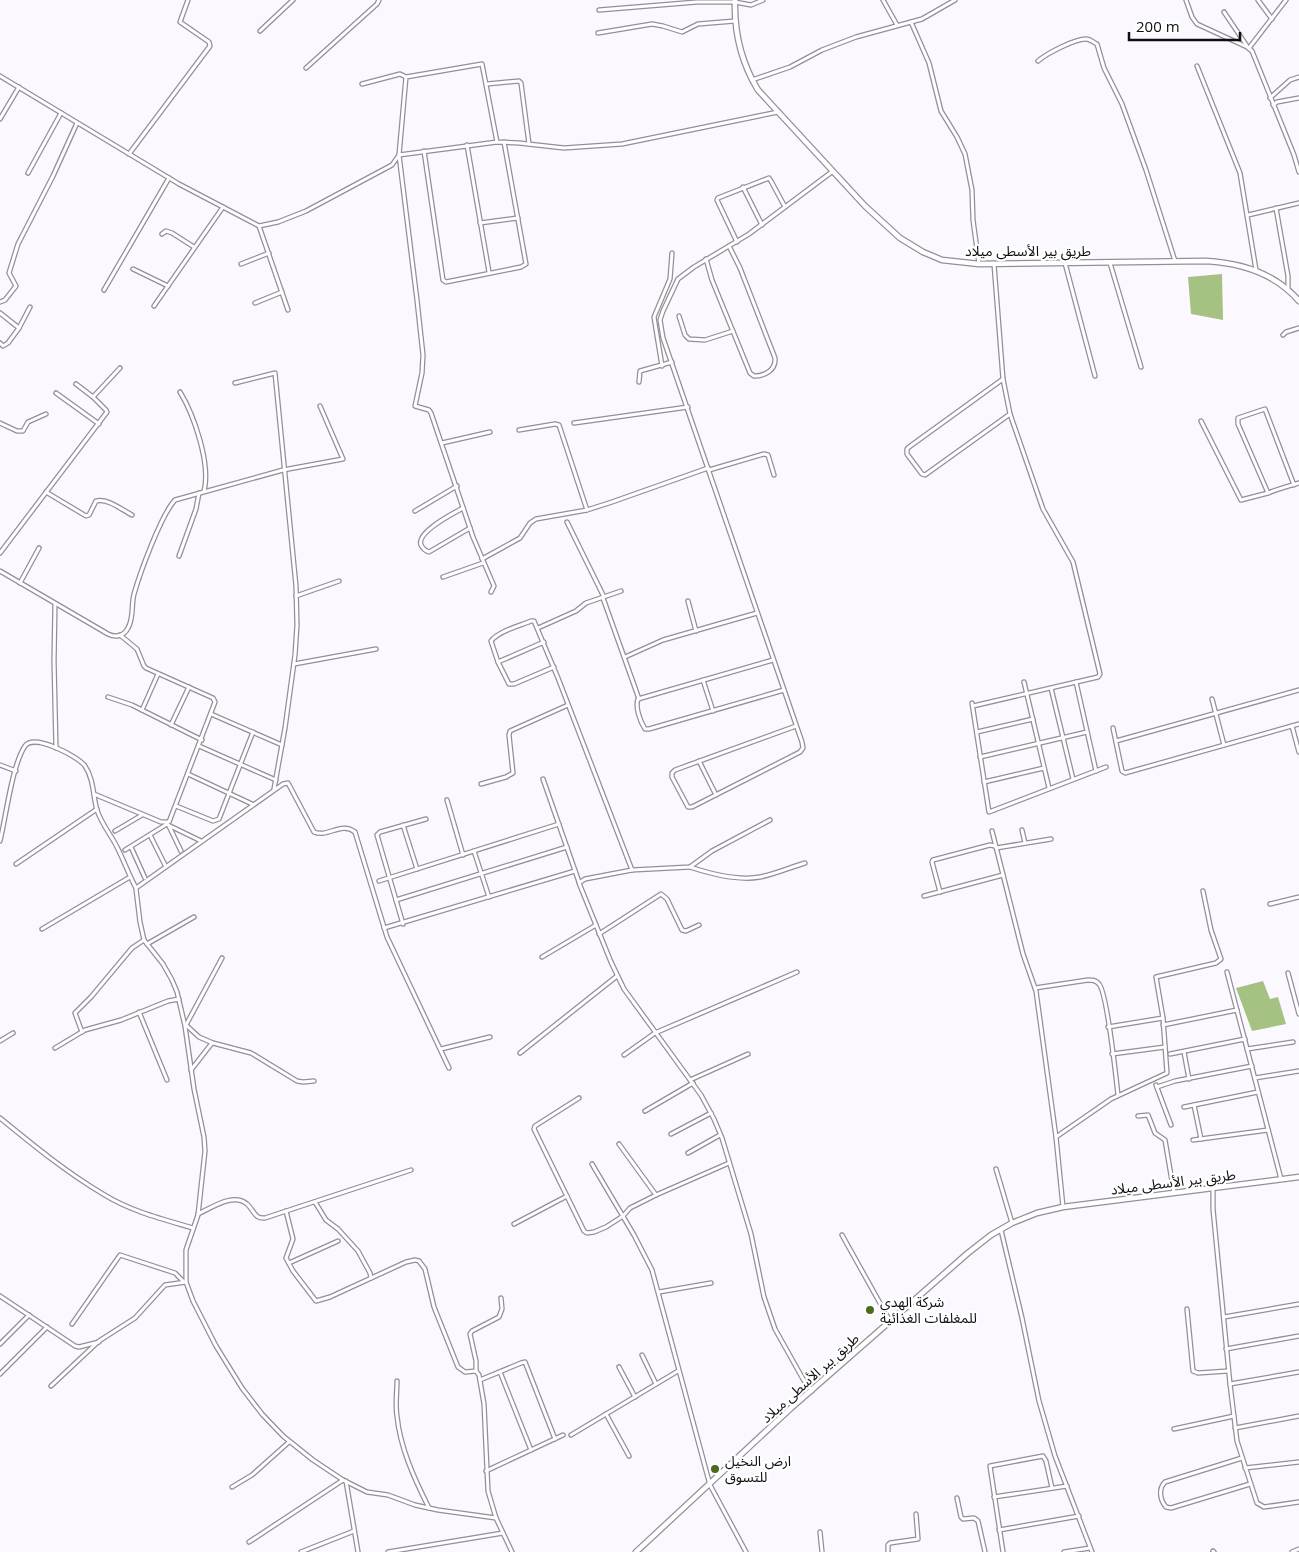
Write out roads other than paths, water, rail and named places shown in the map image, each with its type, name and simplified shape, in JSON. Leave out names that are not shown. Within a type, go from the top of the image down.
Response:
[{"type":"main road","name":"طريق بير الأسطى ميلاد","points":[[735,1],[735,21],[739,44],[746,68],[758,90],[877,218],[908,244],[923,252],[942,260],[979,264],[1220,262],[1256,270],[1288,289],[1299,301]]},
{"type":"main road","name":"طريق بير الأسطى ميلاد","points":[[639,1551],[791,1408],[968,1253],[1001,1229],[1037,1213],[1063,1207],[1299,1177]]},
{"type":"street","points":[[129,154],[178,86],[210,46],[209,42],[180,22],[188,0]]},
{"type":"street","points":[[260,31],[293,0]]},
{"type":"street","points":[[306,68],[377,4],[379,0]]},
{"type":"street","points":[[599,10],[692,2],[735,1],[750,5],[763,0]]},
{"type":"street","points":[[883,0],[897,25]]},
{"type":"street","points":[[752,80],[790,67],[822,50],[856,37],[928,16],[954,0]]},
{"type":"street","points":[[1186,0],[1192,18],[1197,24],[1248,47]]},
{"type":"street","points":[[1258,0],[1272,19]]},
{"type":"street","points":[[1248,47],[1286,0]]},
{"type":"street","points":[[1224,12],[1248,47],[1294,155],[1299,172]]},
{"type":"street","points":[[598,34],[652,24],[682,32],[698,24],[735,21]]},
{"type":"street","points":[[911,22],[927,58],[941,111],[965,154],[972,190],[973,220],[979,264]]},
{"type":"street","points":[[1038,61],[1080,40],[1089,40],[1097,44],[1104,68],[1122,104],[1146,170],[1175,262]]},
{"type":"street","points":[[362,84],[400,74],[406,77],[480,63],[483,66],[487,84],[497,142]]},
{"type":"street","points":[[1197,66],[1240,172],[1256,270]]},
{"type":"street","points":[[0,76],[169,178],[258,226],[288,310]]},
{"type":"street","points":[[406,77],[399,155],[422,355],[422,373],[415,406],[429,410],[431,413],[482,561],[494,586],[491,592]]},
{"type":"street","points":[[1270,98],[1290,80],[1299,77]]},
{"type":"street","points":[[487,84],[517,81],[520,83],[530,144]]},
{"type":"street","points":[[0,119],[19,86]]},
{"type":"street","points":[[1273,105],[1277,102],[1299,98]]},
{"type":"street","points":[[258,226],[278,222],[319,205],[392,165],[399,155],[497,142],[564,148],[622,144],[778,112]]},
{"type":"street","points":[[28,173],[62,113]]},
{"type":"street","points":[[0,302],[5,300],[15,288],[16,284],[9,273],[18,244],[62,159],[77,123]]},
{"type":"street","points":[[424,151],[442,280],[446,282],[521,267],[526,264],[504,142]]},
{"type":"street","points":[[467,145],[489,272]]},
{"type":"street","points":[[796,726],[675,770],[672,774],[673,779],[689,808],[800,752],[802,745],[796,726],[784,690],[688,407],[672,362],[660,320],[678,279],[706,259],[737,242],[762,225],[833,171]]},
{"type":"street","points":[[104,290],[169,178]]},
{"type":"street","points":[[737,242],[717,199],[743,187],[770,179],[785,207]]},
{"type":"street","points":[[743,187],[762,225]]},
{"type":"street","points":[[1248,215],[1299,203]]},
{"type":"street","points":[[154,306],[223,207]]},
{"type":"street","points":[[1276,208],[1288,276],[1288,289]]},
{"type":"street","points":[[480,223],[518,218]]},
{"type":"street","points":[[162,234],[166,231],[172,233],[194,247]]},
{"type":"street","points":[[706,259],[712,280],[750,373],[757,376],[764,375],[773,368],[776,362],[775,358],[740,268],[729,246]]},
{"type":"street","points":[[241,264],[269,253]]},
{"type":"street","points":[[662,366],[654,317],[670,279],[672,253]]},
{"type":"street","points":[[1110,262],[1141,367]]},
{"type":"street","points":[[994,264],[1003,379],[1010,414],[1043,509],[1074,566],[1100,674],[1098,677],[1027,694],[972,704],[988,810],[990,812],[1106,767]]},
{"type":"street","points":[[1065,264],[1094,376]]},
{"type":"street","points":[[132,269],[168,286]]},
{"type":"street","points":[[255,303],[282,292]]},
{"type":"street","points":[[0,343],[3,346],[8,343],[30,307]]},
{"type":"street","points":[[0,314],[18,328]]},
{"type":"street","points":[[679,316],[685,335],[689,339],[704,340],[733,331]]},
{"type":"street","points":[[1283,335],[1286,332],[1299,328]]},
{"type":"street","points":[[639,382],[640,371],[672,362]]},
{"type":"street","points":[[93,397],[120,368]]},
{"type":"street","points":[[235,383],[275,373],[296,596],[297,636],[274,790]]},
{"type":"street","points":[[1003,379],[909,447],[907,454],[922,474],[925,475],[1010,414]]},
{"type":"street","points":[[0,553],[107,411],[76,384]]},
{"type":"street","points":[[179,556],[205,479],[199,438],[192,413],[180,392]]},
{"type":"street","points":[[56,393],[99,424]]},
{"type":"street","points":[[0,571],[112,636],[120,635],[129,627],[132,602],[137,585],[170,507],[177,499],[283,470],[343,459],[320,406]]},
{"type":"street","points":[[574,423],[688,407]]},
{"type":"street","points":[[1268,493],[1237,422],[1238,418],[1262,409],[1266,411],[1294,484]]},
{"type":"street","points":[[0,423],[17,431],[23,431],[28,422],[46,414]]},
{"type":"street","points":[[1201,421],[1240,500],[1299,483]]},
{"type":"street","points":[[519,430],[559,425],[587,510]]},
{"type":"street","points":[[441,443],[490,432]]},
{"type":"street","points":[[443,577],[482,561],[520,538],[536,519],[587,510],[709,469],[764,454],[768,455],[774,475]]},
{"type":"street","points":[[415,511],[457,486]]},
{"type":"street","points":[[46,492],[86,516],[89,515],[96,501],[100,500],[132,516]]},
{"type":"street","points":[[464,508],[430,529],[421,538],[420,543],[429,552],[470,528]]},
{"type":"street","points":[[567,522],[604,597],[639,699]]},
{"type":"street","points":[[20,584],[39,548]]},
{"type":"street","points":[[296,596],[340,581]]},
{"type":"street","points":[[538,628],[571,614],[586,603],[621,591]]},
{"type":"street","points":[[688,601],[696,630]]},
{"type":"street","points":[[55,604],[56,748]]},
{"type":"street","points":[[625,657],[658,642],[757,613]]},
{"type":"street","points":[[554,667],[511,684],[507,682],[498,662],[492,644],[493,639],[532,620],[534,621],[554,667],[632,870]]},
{"type":"street","points":[[120,635],[137,649],[144,666],[214,699],[215,702],[202,740],[167,824],[125,850]]},
{"type":"street","points":[[498,662],[544,642]]},
{"type":"street","points":[[294,664],[376,649]]},
{"type":"street","points":[[773,660],[639,699],[636,701],[636,706],[642,725],[647,729],[784,690]]},
{"type":"street","points":[[142,710],[158,674]]},
{"type":"street","points":[[703,680],[713,711]]},
{"type":"street","points":[[1024,682],[1049,788]]},
{"type":"street","points":[[1076,682],[1096,771]]},
{"type":"street","points":[[171,724],[189,687]]},
{"type":"street","points":[[1051,688],[1073,779]]},
{"type":"street","points":[[1116,742],[1299,690]]},
{"type":"street","points":[[108,697],[142,710],[202,740]]},
{"type":"street","points":[[1212,699],[1224,745]]},
{"type":"street","points":[[481,784],[506,777],[513,773],[510,730],[568,704]]},
{"type":"street","points":[[211,714],[282,745]]},
{"type":"street","points":[[976,732],[1033,718]]},
{"type":"street","points":[[1113,728],[1122,771],[1125,773],[1299,724]]},
{"type":"street","points":[[1292,726],[1299,752]]},
{"type":"street","points":[[176,806],[207,819],[216,821],[220,819],[253,732]]},
{"type":"street","points":[[980,757],[1087,732]]},
{"type":"street","points":[[0,841],[16,771],[28,743],[38,741],[56,748],[76,758],[86,767],[97,809],[136,888],[144,940],[163,964],[172,980],[179,998],[185,1026],[204,1144],[198,1215],[186,1250],[185,1282],[227,1366],[262,1414],[289,1442],[313,1460],[367,1492],[388,1495],[415,1505],[496,1518]]},
{"type":"street","points":[[199,746],[276,780]]},
{"type":"street","points":[[700,761],[716,795]]},
{"type":"street","points":[[0,765],[16,771]]},
{"type":"street","points":[[984,782],[1044,768]]},
{"type":"street","points":[[188,774],[252,804]]},
{"type":"street","points":[[544,779],[579,883],[617,976],[655,1033],[691,1081],[711,1113],[720,1135],[751,1234],[764,1298],[775,1329],[803,1380],[812,1391]]},
{"type":"street","points":[[136,888],[252,804],[286,782],[290,784],[306,819],[316,833],[345,828],[355,832],[384,928],[449,1068]]},
{"type":"street","points":[[94,793],[167,824],[201,841]]},
{"type":"street","points":[[447,800],[463,855]]},
{"type":"street","points":[[16,864],[97,809]]},
{"type":"street","points":[[115,831],[142,814]]},
{"type":"street","points":[[404,924],[377,835],[380,832],[426,819]]},
{"type":"street","points":[[690,867],[719,848],[770,820]]},
{"type":"street","points":[[167,824],[181,851]]},
{"type":"street","points":[[379,881],[559,824]]},
{"type":"street","points":[[403,826],[417,869]]},
{"type":"street","points":[[1022,830],[1025,843]]},
{"type":"street","points":[[992,831],[1002,875],[1035,988],[1056,1137],[1063,1207]]},
{"type":"street","points":[[150,835],[165,865]]},
{"type":"street","points":[[940,892],[933,860],[990,845],[995,847],[1051,839]]},
{"type":"street","points":[[131,847],[145,878]]},
{"type":"street","points":[[396,900],[567,847]]},
{"type":"street","points":[[474,852],[489,897]]},
{"type":"street","points":[[579,883],[585,879],[632,870],[690,867],[714,874],[749,878],[760,877],[805,862]]},
{"type":"street","points":[[384,928],[404,924],[575,871]]},
{"type":"street","points":[[924,896],[1002,875]]},
{"type":"street","points":[[42,929],[130,877]]},
{"type":"street","points":[[1056,1137],[1118,1095],[1166,1074],[1163,1018],[1157,976],[1216,963],[1220,959],[1210,926],[1203,891]]},
{"type":"street","points":[[599,934],[661,894],[667,899],[682,930],[686,931],[700,925]]},
{"type":"street","points":[[1270,904],[1299,897]]},
{"type":"street","points":[[147,944],[194,917]]},
{"type":"street","points":[[542,956],[596,925]]},
{"type":"street","points":[[82,1032],[75,1013],[96,992],[132,948],[144,940]]},
{"type":"street","points":[[185,1026],[222,958]]},
{"type":"street","points":[[624,1055],[655,1033],[797,972]]},
{"type":"street","points":[[1227,972],[1281,1179]]},
{"type":"street","points":[[1288,973],[1299,1014]]},
{"type":"street","points":[[520,1053],[617,976]]},
{"type":"street","points":[[1035,988],[1088,980],[1094,980],[1100,986],[1118,1095]]},
{"type":"street","points":[[55,1048],[82,1032],[179,998]]},
{"type":"street","points":[[1163,1025],[1237,1010]]},
{"type":"street","points":[[139,1012],[167,1080]]},
{"type":"street","points":[[1108,1027],[1163,1018]]},
{"type":"street","points":[[185,1026],[199,1037],[212,1043],[251,1053],[296,1081],[314,1081]]},
{"type":"street","points":[[0,1041],[13,1033]]},
{"type":"street","points":[[441,1050],[490,1037]]},
{"type":"street","points":[[1170,1054],[1245,1039]]},
{"type":"street","points":[[1247,1049],[1293,1042]]},
{"type":"street","points":[[191,1070],[212,1043]]},
{"type":"street","points":[[1112,1054],[1165,1047]]},
{"type":"street","points":[[1184,1052],[1189,1079]]},
{"type":"street","points":[[645,1111],[691,1081],[748,1054]]},
{"type":"street","points":[[1172,1125],[1156,1086],[1252,1066]]},
{"type":"street","points":[[1254,1078],[1299,1071]]},
{"type":"street","points":[[1184,1107],[1258,1092]]},
{"type":"street","points":[[578,1098],[534,1128],[584,1231],[587,1233],[606,1227],[623,1216],[630,1208],[656,1195],[729,1163]]},
{"type":"street","points":[[1194,1105],[1201,1139]]},
{"type":"street","points":[[670,1134],[711,1113]]},
{"type":"street","points":[[1138,1116],[1148,1115],[1155,1133],[1165,1140],[1174,1193]]},
{"type":"street","points":[[0,1118],[48,1157],[103,1194],[139,1211],[193,1228]]},
{"type":"street","points":[[1193,1140],[1268,1130]]},
{"type":"street","points":[[688,1153],[720,1135]]},
{"type":"street","points":[[619,1144],[656,1195]]},
{"type":"street","points":[[592,1164],[645,1254],[652,1270],[710,1485],[746,1552]]},
{"type":"street","points":[[996,1169],[1012,1223]]},
{"type":"street","points":[[198,1215],[222,1203],[237,1200],[247,1204],[256,1216],[261,1218],[410,1170]]},
{"type":"street","points":[[1213,1188],[1212,1209],[1228,1371],[1235,1428],[1242,1458],[1257,1504],[1261,1506],[1299,1502]]},
{"type":"street","points":[[514,1224],[567,1196]]},
{"type":"street","points":[[314,1202],[326,1220],[358,1251],[371,1278]]},
{"type":"street","points":[[286,1211],[293,1235],[292,1243],[286,1256],[316,1301],[330,1297],[406,1262],[418,1260],[425,1269],[434,1307],[458,1367],[464,1372],[476,1371]]},
{"type":"street","points":[[1001,1229],[1022,1318],[1038,1401],[1055,1456],[1091,1550],[1064,1552]]},
{"type":"street","points":[[842,1235],[890,1322]]},
{"type":"street","points":[[289,1263],[338,1241]]},
{"type":"street","points":[[72,1324],[120,1255],[175,1273],[185,1282]]},
{"type":"street","points":[[50,1386],[99,1341],[135,1318],[165,1285],[185,1282]]},
{"type":"street","points":[[659,1292],[711,1283]]},
{"type":"street","points":[[0,1296],[77,1347],[99,1341]]},
{"type":"street","points":[[501,1298],[502,1309],[499,1317],[472,1331],[470,1334],[476,1361],[476,1371],[480,1380],[485,1420],[488,1491],[496,1518],[512,1552]]},
{"type":"street","points":[[1224,1317],[1299,1304]]},
{"type":"street","points":[[1188,1309],[1193,1370],[1198,1373],[1228,1371]]},
{"type":"street","points":[[0,1344],[29,1315]]},
{"type":"street","points":[[0,1374],[47,1327]]},
{"type":"street","points":[[1226,1349],[1299,1336]]},
{"type":"street","points":[[642,1355],[656,1384]]},
{"type":"street","points":[[480,1380],[526,1362],[555,1439]]},
{"type":"street","points":[[619,1367],[635,1397]]},
{"type":"street","points":[[571,1435],[678,1371]]},
{"type":"street","points":[[500,1372],[531,1450]]},
{"type":"street","points":[[1230,1384],[1299,1372]]},
{"type":"street","points":[[397,1381],[396,1412],[399,1429],[418,1485],[430,1508]]},
{"type":"street","points":[[606,1414],[629,1456]]},
{"type":"street","points":[[1174,1429],[1234,1416]]},
{"type":"street","points":[[1235,1428],[1299,1416]]},
{"type":"street","points":[[486,1471],[563,1435]]},
{"type":"street","points":[[232,1487],[252,1475],[289,1442]]},
{"type":"street","points":[[1003,1552],[990,1469],[991,1465],[1043,1456],[1046,1460],[1052,1488]]},
{"type":"street","points":[[1242,1458],[1165,1482],[1160,1490],[1162,1502],[1164,1506],[1171,1508],[1250,1484]]},
{"type":"street","points":[[1245,1468],[1299,1462]]},
{"type":"street","points":[[344,1480],[358,1552]]},
{"type":"street","points":[[249,1542],[344,1480]]},
{"type":"street","points":[[994,1497],[1067,1486]]},
{"type":"street","points":[[957,1498],[961,1517],[963,1519],[974,1518],[978,1521],[985,1552]]},
{"type":"street","points":[[888,1552],[888,1545],[890,1543],[918,1539],[916,1514]]},
{"type":"street","points":[[999,1530],[1079,1516]]},
{"type":"street","points":[[302,1552],[354,1531]]},
{"type":"street","points":[[820,1532],[822,1552]]},
{"type":"street","points":[[388,1552],[503,1533]]},
{"type":"street","points":[[1292,1552],[1299,1549]]},
{"type":"place","name":"شركة الهدي للمغلفات الغذائية","points":[[870,1310]]},
{"type":"place","name":"ارض النخيل للتسوق","points":[[715,1469]]}]
